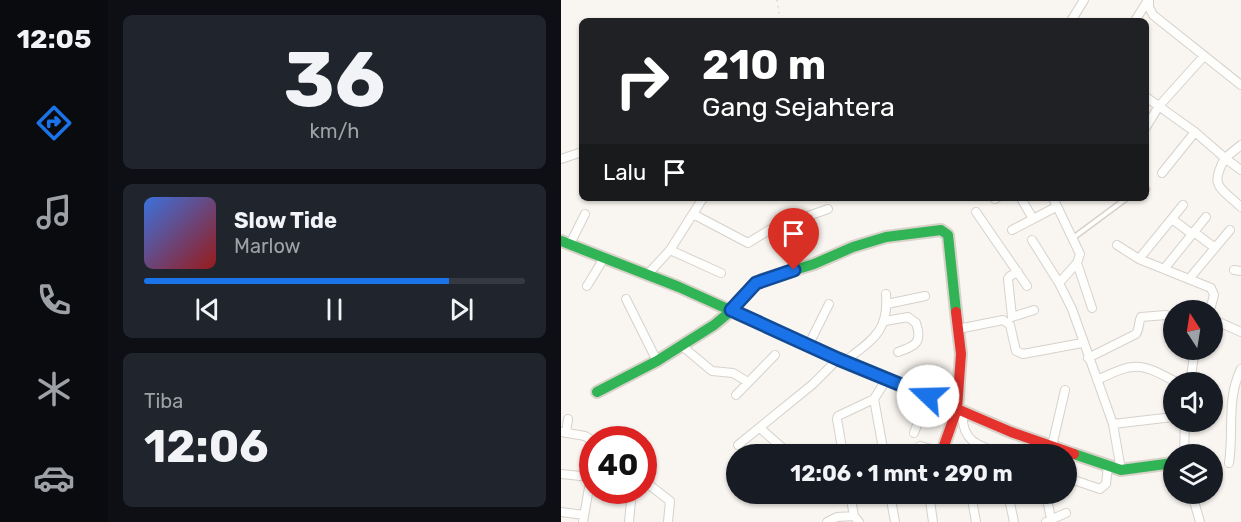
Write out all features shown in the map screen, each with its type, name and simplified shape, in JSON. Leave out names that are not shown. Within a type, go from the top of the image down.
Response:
[{"type":"street","points":[[1073,18],[1084,0]]},
{"type":"street","points":[[1137,18],[1149,0]]},
{"type":"street","points":[[1149,0],[1149,7],[1153,15],[1241,85]]},
{"type":"street","points":[[1149,122],[1159,106],[1204,56]]},
{"type":"street","points":[[1149,98],[1241,170]]},
{"type":"street","points":[[1162,173],[1195,132]]},
{"type":"street","points":[[1241,145],[1225,158],[1216,180],[1241,207]]},
{"type":"street","points":[[561,157],[579,153]]},
{"type":"street","points":[[647,275],[670,250],[701,201]]},
{"type":"street","points":[[1023,201],[1033,219]]},
{"type":"street","points":[[1054,201],[1079,252],[1077,263],[1092,308]]},
{"type":"street","points":[[1139,259],[1183,205]]},
{"type":"street","points":[[1012,230],[1056,207]]},
{"type":"street","points":[[693,214],[748,243],[769,230],[828,210]]},
{"type":"street","points":[[976,212],[1027,286]]},
{"type":"street","points":[[585,214],[565,243],[679,287],[808,346],[928,396],[958,412],[1046,444]]},
{"type":"street","points":[[1164,269],[1206,217]]},
{"type":"street","points":[[1172,219],[1215,248]]},
{"type":"street","points":[[597,393],[657,361],[714,325],[762,280],[814,264],[853,247],[886,237],[941,230],[948,235],[961,354],[958,412],[948,444]]},
{"type":"street","points":[[1189,279],[1230,230]]},
{"type":"street","points":[[1032,240],[1072,309],[1082,343],[1113,424],[1121,470]]},
{"type":"street","points":[[1117,245],[1139,259],[1211,288],[1213,300]]},
{"type":"street","points":[[670,250],[721,273]]},
{"type":"street","points":[[587,286],[604,258]]},
{"type":"street","points":[[1059,283],[1077,263]]},
{"type":"street","points":[[1018,272],[1008,279],[1010,320],[1014,345],[1019,353],[1082,343]]},
{"type":"street","points":[[739,444],[841,360],[875,337],[885,321],[886,294]]},
{"type":"street","points":[[887,304],[925,296]]},
{"type":"street","points":[[626,299],[657,361]]},
{"type":"street","points":[[808,346],[829,304]]},
{"type":"street","points":[[958,329],[1010,320],[1034,310]]},
{"type":"street","points":[[1088,358],[1136,334],[1141,317],[1163,315]]},
{"type":"street","points":[[885,321],[908,316],[916,323],[919,336],[917,343],[913,347],[898,352]]},
{"type":"street","points":[[1223,324],[1241,332]]},
{"type":"street","points":[[682,346],[712,371],[736,373],[748,382]]},
{"type":"street","points":[[736,395],[775,354]]},
{"type":"street","points":[[1097,380],[1120,369],[1138,365],[1163,376]]},
{"type":"street","points":[[1229,463],[1233,442],[1230,412],[1241,369]]},
{"type":"street","points":[[841,444],[838,416],[875,399],[886,380]]},
{"type":"street","points":[[1052,444],[1065,390]]},
{"type":"street","points":[[914,433],[928,396]]},
{"type":"street","points":[[875,399],[882,444]]},
{"type":"street","points":[[958,412],[965,434],[970,440],[979,444]]},
{"type":"street","points":[[1113,424],[1163,418]]},
{"type":"street","points":[[568,419],[564,432],[579,435]]},
{"type":"street","points":[[760,428],[778,444]]},
{"type":"street","points":[[1077,455],[1121,470],[1163,464]]},
{"type":"street","points":[[1077,481],[1100,489],[1106,484],[1108,466]]},
{"type":"street","points":[[561,474],[579,476]]},
{"type":"street","points":[[657,490],[671,501],[669,522]]},
{"type":"street","points":[[561,512],[583,519],[586,504]]},
{"type":"street","points":[[629,522],[631,504]]},
{"type":"street","points":[[827,522],[837,517],[856,519],[852,504]]},
{"type":"street","points":[[892,504],[895,522]]},
{"type":"street","points":[[930,504],[933,522]]},
{"type":"street","points":[[973,504],[976,522]]},
{"type":"street","points":[[1010,504],[1014,522]]},
{"type":"street","points":[[1047,504],[1049,521],[1067,513]]},
{"type":"street","points":[[1195,504],[1200,522]]},
{"type":"lane","points":[[1072,238],[1123,201]]},
{"type":"path","points":[[777,0],[780,18]]},
{"type":"traffic: fast","points":[[597,392],[657,361],[714,325],[762,280],[814,264],[853,247],[886,237],[941,230],[948,235],[956,312]]},
{"type":"traffic: fast","points":[[561,241],[679,287],[798,341]]},
{"type":"traffic: fast","points":[[1077,455],[1121,470],[1163,464]]},
{"type":"traffic: jam","points":[[945,444],[957,409],[961,354],[956,312]]},
{"type":"traffic: jam","points":[[798,341],[1011,432],[1045,444]]},
{"type":"route","points":[[794,270],[756,283],[731,310],[886,380],[928,396]]}]
